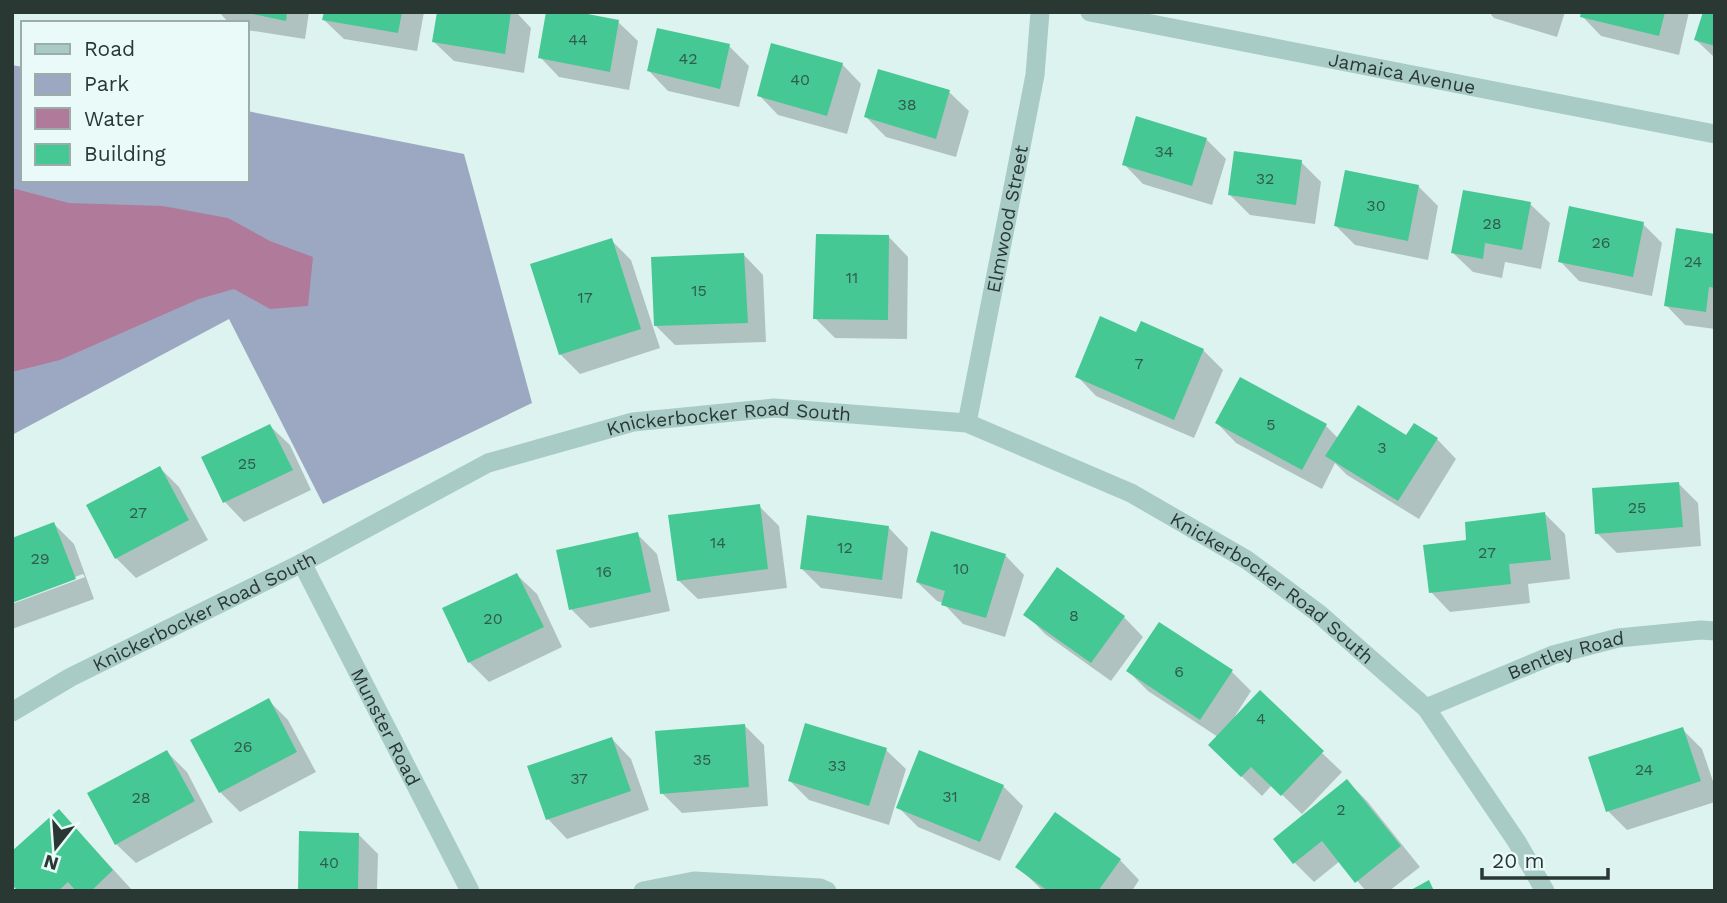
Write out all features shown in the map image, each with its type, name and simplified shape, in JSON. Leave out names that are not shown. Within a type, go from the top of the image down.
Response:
[{"type":"street","name":"Elmwood Street","points":[[967,423],[1035,75],[1040,12]]},
{"type":"street","name":"Jamaica Avenue","points":[[1090,12],[1715,134]]},
{"type":"street","name":"Knickerbocker Road South","points":[[12,712],[71,677],[302,564],[488,463],[633,422],[774,408],[967,423],[1131,493],[1247,560],[1318,614],[1426,708],[1517,842],[1545,891]]},
{"type":"street","name":"Munster Road","points":[[302,564],[470,891]]},
{"type":"street","name":"Bentley Road","points":[[1426,708],[1553,655],[1618,638],[1701,629],[1715,631]]},
{"type":"street","points":[[643,891],[694,881],[820,888],[827,891]]},
{"type":"green space","points":[[12,65],[21,67],[21,182],[248,182],[248,111],[464,154],[532,403],[323,504],[229,319],[12,435]]},
{"type":"water","points":[[12,188],[69,203],[163,206],[228,218],[270,241],[313,257],[308,306],[270,309],[234,289],[199,299],[60,360],[12,372]]},
{"type":"building","points":[[243,12],[287,12],[286,21]]},
{"type":"building","points":[[324,12],[402,12],[398,33],[322,20]]},
{"type":"building","points":[[437,12],[511,12],[505,54],[432,42]]},
{"type":"building","points":[[546,12],[577,12],[619,20],[610,72],[538,58]]},
{"type":"building","points":[[1581,12],[1665,12],[1659,36],[1580,17]]},
{"type":"building","points":[[1703,12],[1715,12],[1715,46],[1694,40]]},
{"type":"building","points":[[657,28],[730,44],[720,89],[647,71]]},
{"type":"building","points":[[771,43],[843,63],[827,116],[757,96]]},
{"type":"building","points":[[878,69],[950,90],[936,139],[864,117]]},
{"type":"building","points":[[1136,116],[1207,138],[1192,186],[1122,165]]},
{"type":"building","points":[[1234,151],[1302,160],[1296,205],[1228,195]]},
{"type":"building","points":[[1345,170],[1419,185],[1408,241],[1334,226]]},
{"type":"building","points":[[1463,190],[1531,202],[1522,250],[1485,243],[1483,259],[1451,253]]},
{"type":"building","points":[[1569,206],[1644,222],[1633,277],[1558,262]]},
{"type":"building","points":[[1676,228],[1715,234],[1715,288],[1709,287],[1706,312],[1664,306]]},
{"type":"building","points":[[816,234],[889,235],[888,320],[813,319]]},
{"type":"building","points":[[612,238],[641,329],[559,355],[530,264]]},
{"type":"building","points":[[744,253],[748,323],[654,326],[651,257]]},
{"type":"building","points":[[1100,316],[1136,332],[1141,321],[1204,349],[1174,420],[1075,377]]},
{"type":"building","points":[[1240,377],[1327,424],[1302,470],[1215,423]]},
{"type":"building","points":[[1358,405],[1406,435],[1414,423],[1438,438],[1398,501],[1325,456]]},
{"type":"building","points":[[270,424],[293,470],[223,503],[201,457]]},
{"type":"building","points":[[160,466],[189,520],[115,559],[86,505]]},
{"type":"building","points":[[1679,482],[1683,527],[1595,534],[1592,488]]},
{"type":"building","points":[[760,504],[768,569],[677,581],[668,515]]},
{"type":"building","points":[[1545,512],[1551,560],[1509,564],[1511,584],[1429,593],[1423,545],[1466,540],[1465,522]]},
{"type":"building","points":[[807,515],[889,526],[882,580],[800,569]]},
{"type":"building","points":[[54,522],[76,579],[12,603],[12,538]]},
{"type":"building","points":[[931,531],[1006,554],[986,618],[941,605],[945,591],[916,582]]},
{"type":"building","points":[[638,532],[651,592],[569,610],[556,550]]},
{"type":"building","points":[[1057,567],[1125,616],[1091,663],[1023,615]]},
{"type":"building","points":[[517,573],[544,627],[468,663],[442,608]]},
{"type":"building","points":[[1159,622],[1233,670],[1200,720],[1126,671]]},
{"type":"building","points":[[1260,690],[1324,751],[1281,796],[1251,767],[1241,777],[1208,745]]},
{"type":"building","points":[[269,698],[297,752],[219,793],[190,740]]},
{"type":"building","points":[[805,723],[887,748],[869,806],[788,781]]},
{"type":"building","points":[[745,724],[749,787],[660,794],[655,731]]},
{"type":"building","points":[[1683,727],[1701,781],[1606,812],[1588,757]]},
{"type":"building","points":[[612,737],[631,791],[546,820],[527,766]]},
{"type":"building","points":[[167,750],[195,801],[115,845],[87,793]]},
{"type":"building","points":[[919,750],[1004,785],[980,842],[896,808]]},
{"type":"building","points":[[1347,779],[1401,846],[1355,883],[1322,841],[1293,864],[1273,839]]},
{"type":"building","points":[[59,809],[113,870],[91,891],[76,891],[68,882],[58,891],[18,891],[12,885],[12,851]]},
{"type":"building","points":[[1055,812],[1121,859],[1098,891],[1048,891],[1015,867]]},
{"type":"building","points":[[299,831],[359,833],[358,891],[298,891]]},
{"type":"building","points":[[1429,880],[1434,891],[1409,891]]}]
